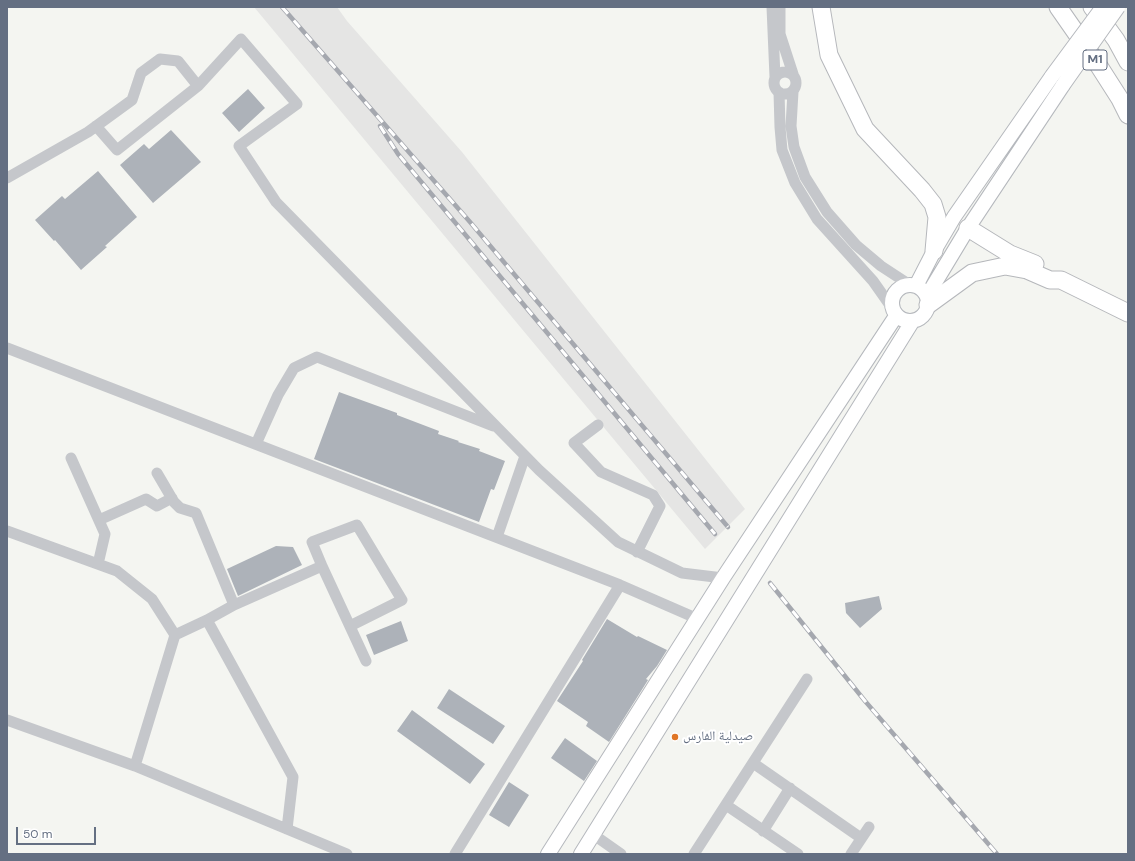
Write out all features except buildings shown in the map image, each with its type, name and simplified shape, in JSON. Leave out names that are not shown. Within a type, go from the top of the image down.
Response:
[{"type":"highway","points":[[821,7],[829,55],[865,129],[922,190],[933,204],[937,217],[934,251]]},
{"type":"highway","name":"M1","points":[[1058,7],[1097,63],[1128,115]]},
{"type":"highway","name":"M1","points":[[1092,7],[1116,40],[1128,62]]},
{"type":"highway","points":[[968,228],[1010,254],[1053,271],[1059,275],[1061,280]]},
{"type":"highway","points":[[927,300],[972,273],[1005,266],[1027,270],[1050,280],[1061,280],[1128,313]]},
{"type":"main road","points":[[927,300],[922,290],[913,286],[903,286],[896,291],[892,299],[894,312],[904,321],[912,322],[920,319],[926,313],[927,300],[968,228],[1103,7]]},
{"type":"main road","points":[[913,286],[954,217],[1057,81],[1118,7]]},
{"type":"main road","points":[[548,854],[894,312]]},
{"type":"main road","points":[[581,854],[912,322]]},
{"type":"street","points":[[772,7],[775,88],[784,94],[793,92]]},
{"type":"street","points":[[780,7],[780,34],[797,83],[793,92],[792,126],[794,147],[805,177],[827,212],[856,245],[881,266],[913,286]]},
{"type":"street","points":[[96,126],[117,150],[198,86],[241,39],[297,104],[239,146],[276,202],[497,428],[618,542],[682,573],[723,578]]},
{"type":"street","points":[[7,178],[96,126],[132,100],[141,73],[160,59],[178,61],[198,86]]},
{"type":"street","points":[[775,77],[778,73],[784,71],[793,74]]},
{"type":"street","points":[[779,92],[782,150],[795,183],[817,219],[873,281],[894,312]]},
{"type":"street","points":[[7,348],[620,584],[698,619]]},
{"type":"street","points":[[256,444],[278,395],[294,368],[316,357],[497,428]]},
{"type":"street","points":[[598,425],[574,443],[601,472],[653,495],[660,506],[638,552]]},
{"type":"street","points":[[497,537],[526,456]]},
{"type":"street","points":[[71,458],[104,534],[98,564]]},
{"type":"street","points":[[157,473],[180,508],[196,513],[234,605]]},
{"type":"street","points":[[99,520],[146,499],[157,506],[172,498]]},
{"type":"street","points":[[350,626],[402,600],[357,525],[312,542],[322,566],[366,661]]},
{"type":"street","points":[[7,531],[117,571],[152,599],[175,636]]},
{"type":"street","points":[[135,766],[175,636],[234,605],[322,566]]},
{"type":"street","points":[[455,854],[620,584]]},
{"type":"street","points":[[207,620],[293,777],[287,829]]},
{"type":"street","points":[[694,854],[808,679]]},
{"type":"street","points":[[7,720],[135,766],[347,854]]},
{"type":"street","points":[[753,763],[861,838]]},
{"type":"street","points":[[763,831],[790,788]]},
{"type":"street","points":[[726,805],[798,854]]},
{"type":"street","points":[[851,854],[869,827]]},
{"type":"street","points":[[594,835],[621,854]]},
{"type":"shaded area","points":[[254,7],[337,7],[347,21],[462,152],[745,509],[705,549]]},
{"type":"railway","points":[[282,7],[470,222],[728,527]]},
{"type":"railway","points":[[380,126],[398,154],[715,534]]},
{"type":"railway","points":[[770,583],[865,701],[997,854]]},
{"type":"place","name":"صيدلية الفارس","points":[[675,737]]}]
